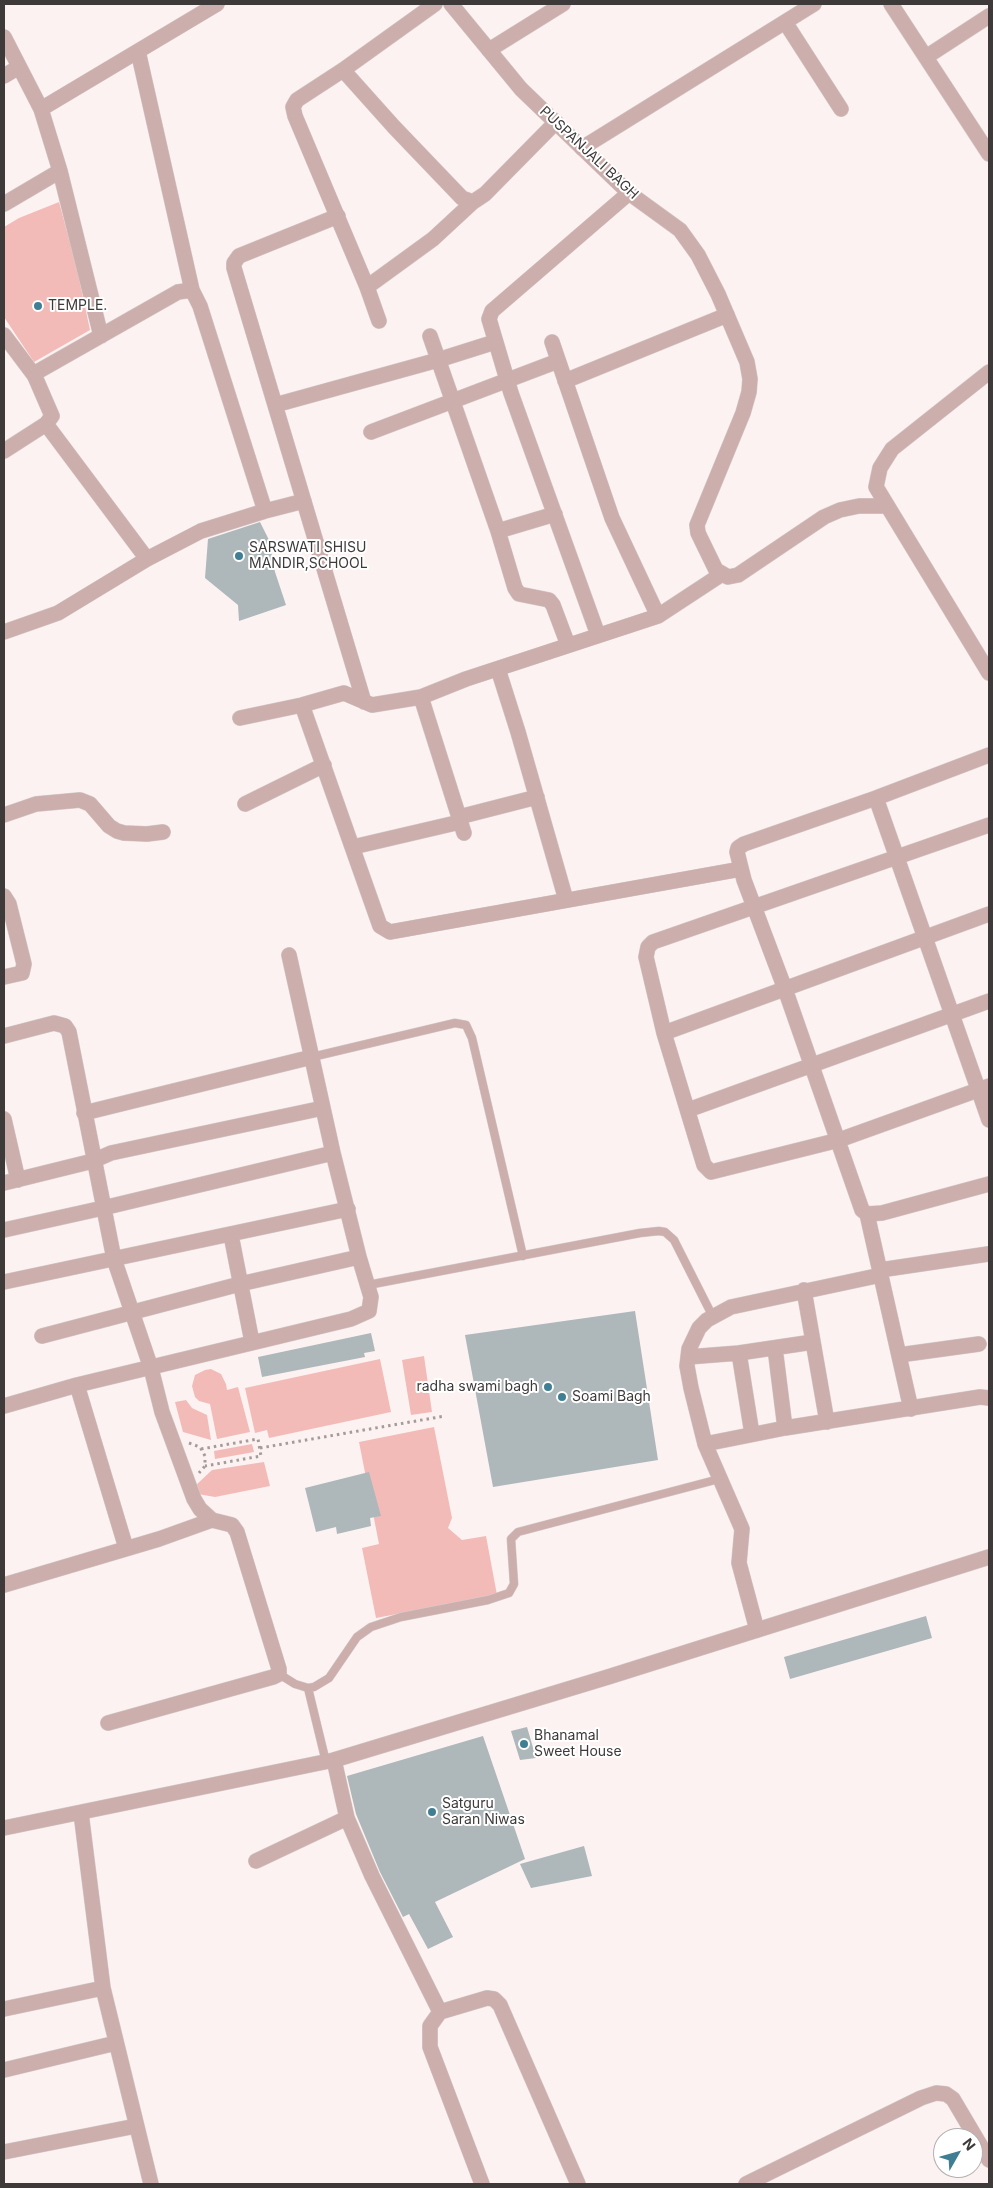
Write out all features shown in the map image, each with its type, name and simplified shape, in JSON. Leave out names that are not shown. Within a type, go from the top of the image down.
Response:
[{"type":"street","points":[[40,109],[217,4]]},
{"type":"street","points":[[379,321],[367,286],[293,108],[297,100],[343,70],[435,4]]},
{"type":"street","name":"PUSPANJALI BAGH","points":[[451,4],[521,89],[629,193],[680,230],[709,275],[747,362],[750,378],[748,392],[732,441],[697,525],[698,534],[708,557],[716,570],[722,574]]},
{"type":"street","points":[[489,50],[563,4]]},
{"type":"street","points":[[582,148],[814,4]]},
{"type":"street","points":[[891,4],[989,154]]},
{"type":"street","points":[[926,57],[989,16]]},
{"type":"street","points":[[785,22],[841,109]]},
{"type":"street","points":[[4,37],[40,109],[60,171],[101,336]]},
{"type":"street","points":[[138,51],[192,290],[200,306],[265,511]]},
{"type":"street","points":[[4,76],[19,67]]},
{"type":"street","points":[[343,70],[462,198],[473,202]]},
{"type":"street","points":[[367,286],[433,239],[473,202],[479,199],[556,122]]},
{"type":"street","points":[[4,204],[60,171]]},
{"type":"street","points":[[598,635],[507,380],[490,324],[490,315],[492,311],[629,193]]},
{"type":"street","points":[[338,216],[239,256],[234,263],[236,277],[364,702]]},
{"type":"street","points":[[34,376],[178,292],[192,290]]},
{"type":"street","points":[[565,381],[727,315]]},
{"type":"street","points":[[4,335],[34,376],[52,416],[46,424],[4,451]]},
{"type":"street","points":[[430,336],[517,591],[523,596],[549,600],[553,605],[568,644]]},
{"type":"street","points":[[275,405],[438,360],[495,342]]},
{"type":"street","points":[[552,342],[612,518],[658,616]]},
{"type":"street","points":[[371,432],[558,361]]},
{"type":"street","points":[[989,372],[892,449],[876,478],[876,487],[887,506],[989,673]]},
{"type":"street","points":[[46,424],[147,560]]},
{"type":"street","points":[[4,632],[58,613],[147,560],[201,532],[265,511],[304,501]]},
{"type":"street","points":[[240,718],[302,705],[344,692],[364,702],[381,704],[421,697],[568,644],[658,616],[722,574],[728,577],[738,575],[824,517],[840,510],[859,506],[887,506]]},
{"type":"street","points":[[498,531],[555,514]]},
{"type":"street","points":[[498,669],[566,900]]},
{"type":"street","points":[[421,697],[461,824]]},
{"type":"street","points":[[302,705],[380,926],[390,932],[741,869]]},
{"type":"street","points":[[911,1409],[867,1214],[859,1205],[839,1140],[810,1066],[785,989],[741,869],[737,852],[741,846],[989,755]]},
{"type":"street","points":[[245,804],[324,765]]},
{"type":"street","points":[[353,847],[461,824],[537,797]]},
{"type":"street","points":[[876,798],[953,1014],[984,1088],[989,1120]]},
{"type":"street","points":[[4,815],[36,804],[80,800],[90,804],[109,826],[117,831],[140,834],[163,832]]},
{"type":"street","points":[[984,1088],[839,1140],[711,1172],[704,1165],[664,1033],[646,957],[650,944],[989,825]]},
{"type":"street","points":[[4,896],[10,904],[24,964],[22,974],[4,977]]},
{"type":"street","points":[[664,1033],[989,914]]},
{"type":"street","points":[[4,1406],[77,1385],[363,1315],[368,1311],[371,1302],[368,1285],[359,1257],[333,1153],[289,955]]},
{"type":"street","points":[[688,1110],[989,1001]]},
{"type":"street","points":[[4,1036],[54,1024],[65,1026],[69,1032],[93,1161],[114,1259],[151,1368],[162,1412],[194,1499],[200,1509],[212,1520],[232,1525],[237,1532],[278,1664],[278,1674],[273,1677],[108,1723]]},
{"type":"street","points":[[84,1113],[312,1058]]},
{"type":"street","points":[[4,1119],[11,1182],[93,1161],[111,1153],[323,1108]]},
{"type":"street","points":[[4,1230],[333,1153]]},
{"type":"street","points":[[867,1214],[882,1213],[989,1184]]},
{"type":"street","points":[[4,1282],[348,1209]]},
{"type":"street","points":[[231,1235],[252,1342]]},
{"type":"street","points":[[757,1630],[740,1568],[742,1530],[705,1444],[691,1388],[688,1357],[693,1339],[699,1328],[713,1317],[731,1307],[880,1272],[988,1254]]},
{"type":"street","points":[[42,1336],[240,1284],[359,1257]]},
{"type":"street","points":[[804,1290],[827,1422]]},
{"type":"street","points":[[688,1357],[739,1353],[813,1342]]},
{"type":"street","points":[[899,1355],[979,1344]]},
{"type":"street","points":[[775,1348],[785,1428]]},
{"type":"street","points":[[739,1353],[752,1434]]},
{"type":"street","points":[[77,1385],[126,1548]]},
{"type":"street","points":[[705,1444],[785,1428],[980,1397],[989,1398]]},
{"type":"street","points":[[4,1585],[126,1548],[160,1540],[212,1520]]},
{"type":"street","points":[[4,1828],[330,1761],[989,1557]]},
{"type":"street","points":[[330,1761],[347,1818],[372,1876],[440,2012]]},
{"type":"street","points":[[82,1813],[103,1988],[150,2184]]},
{"type":"street","points":[[256,1861],[347,1818]]},
{"type":"street","points":[[4,2009],[103,1988]]},
{"type":"street","points":[[482,2184],[430,2047],[430,2026],[440,2012],[488,1998],[500,2005],[578,2184]]},
{"type":"street","points":[[4,2070],[116,2043]]},
{"type":"street","points":[[746,2184],[921,2098],[936,2094],[946,2094],[953,2099],[989,2160]]},
{"type":"street","points":[[4,2152],[136,2126]]},
{"type":"lane","points":[[312,1058],[455,1023],[466,1025],[472,1038],[523,1256]]},
{"type":"lane","points":[[368,1285],[640,1233],[665,1232],[674,1240],[713,1317]]},
{"type":"lane","points":[[278,1674],[295,1684],[308,1688],[314,1687],[329,1678],[358,1637],[381,1622],[488,1600],[508,1593],[514,1584],[511,1539],[518,1532],[719,1479]]},
{"type":"lane","points":[[308,1688],[330,1761]]},
{"type":"path","points":[[260,1448],[445,1416]]},
{"type":"path","points":[[201,1449],[258,1439],[261,1456],[205,1466]]},
{"type":"shaded area","points":[[59,202],[76,264],[90,330],[34,362],[4,317],[4,227],[19,218]]},
{"type":"shaded area","points":[[424,1356],[432,1412],[411,1415],[402,1360]]},
{"type":"shaded area","points":[[380,1359],[391,1412],[269,1438],[267,1430],[255,1433],[245,1388]]},
{"type":"shaded area","points":[[211,1369],[221,1374],[227,1390],[238,1387],[250,1432],[217,1439],[210,1404],[199,1401],[195,1397],[192,1386],[195,1375]]},
{"type":"shaded area","points":[[186,1400],[192,1408],[207,1415],[211,1440],[183,1432],[175,1402]]},
{"type":"shaded area","points":[[434,1427],[452,1518],[448,1528],[462,1540],[486,1536],[497,1595],[376,1618],[362,1548],[379,1544],[359,1442]]},
{"type":"shaded area","points":[[252,1444],[254,1452],[215,1459],[214,1451]]},
{"type":"shaded area","points":[[264,1462],[270,1486],[215,1497],[198,1494],[195,1486],[212,1470]]},
{"type":"building","name":"SARSWATI SHISU MANDIR,SCHOOL","points":[[260,522],[269,540],[275,572],[286,605],[239,621],[238,605],[205,578],[208,539]]},
{"type":"building","name":"Soami Bagh","points":[[635,1311],[658,1460],[493,1487],[465,1335]]},
{"type":"building","points":[[371,1333],[375,1351],[364,1353],[365,1357],[262,1377],[258,1357]]},
{"type":"building","points":[[369,1472],[381,1516],[370,1518],[371,1526],[337,1534],[336,1527],[316,1532],[305,1488]]},
{"type":"building","points":[[926,1616],[932,1638],[790,1679],[784,1657]]},
{"type":"building","name":"Bhanamal Sweet House","points":[[527,1727],[536,1758],[520,1760],[511,1731]]},
{"type":"building","name":"Satguru Saran Niwas","points":[[483,1736],[525,1859],[435,1902],[453,1937],[428,1949],[409,1914],[403,1917],[380,1872],[356,1814],[347,1776]]},
{"type":"building","points":[[584,1846],[592,1876],[531,1888],[520,1864]]},
{"type":"place","name":"TEMPLE.","points":[[38,306]]},
{"type":"place","name":"SARSWATI SHISU MANDIR,SCHOOL","points":[[239,556]]},
{"type":"place","name":"radha swami bagh","points":[[548,1387]]},
{"type":"place","name":"Soami Bagh","points":[[562,1397]]},
{"type":"place","name":"Bhanamal Sweet House","points":[[524,1744]]},
{"type":"place","name":"Satguru Saran Niwas","points":[[432,1812]]}]
